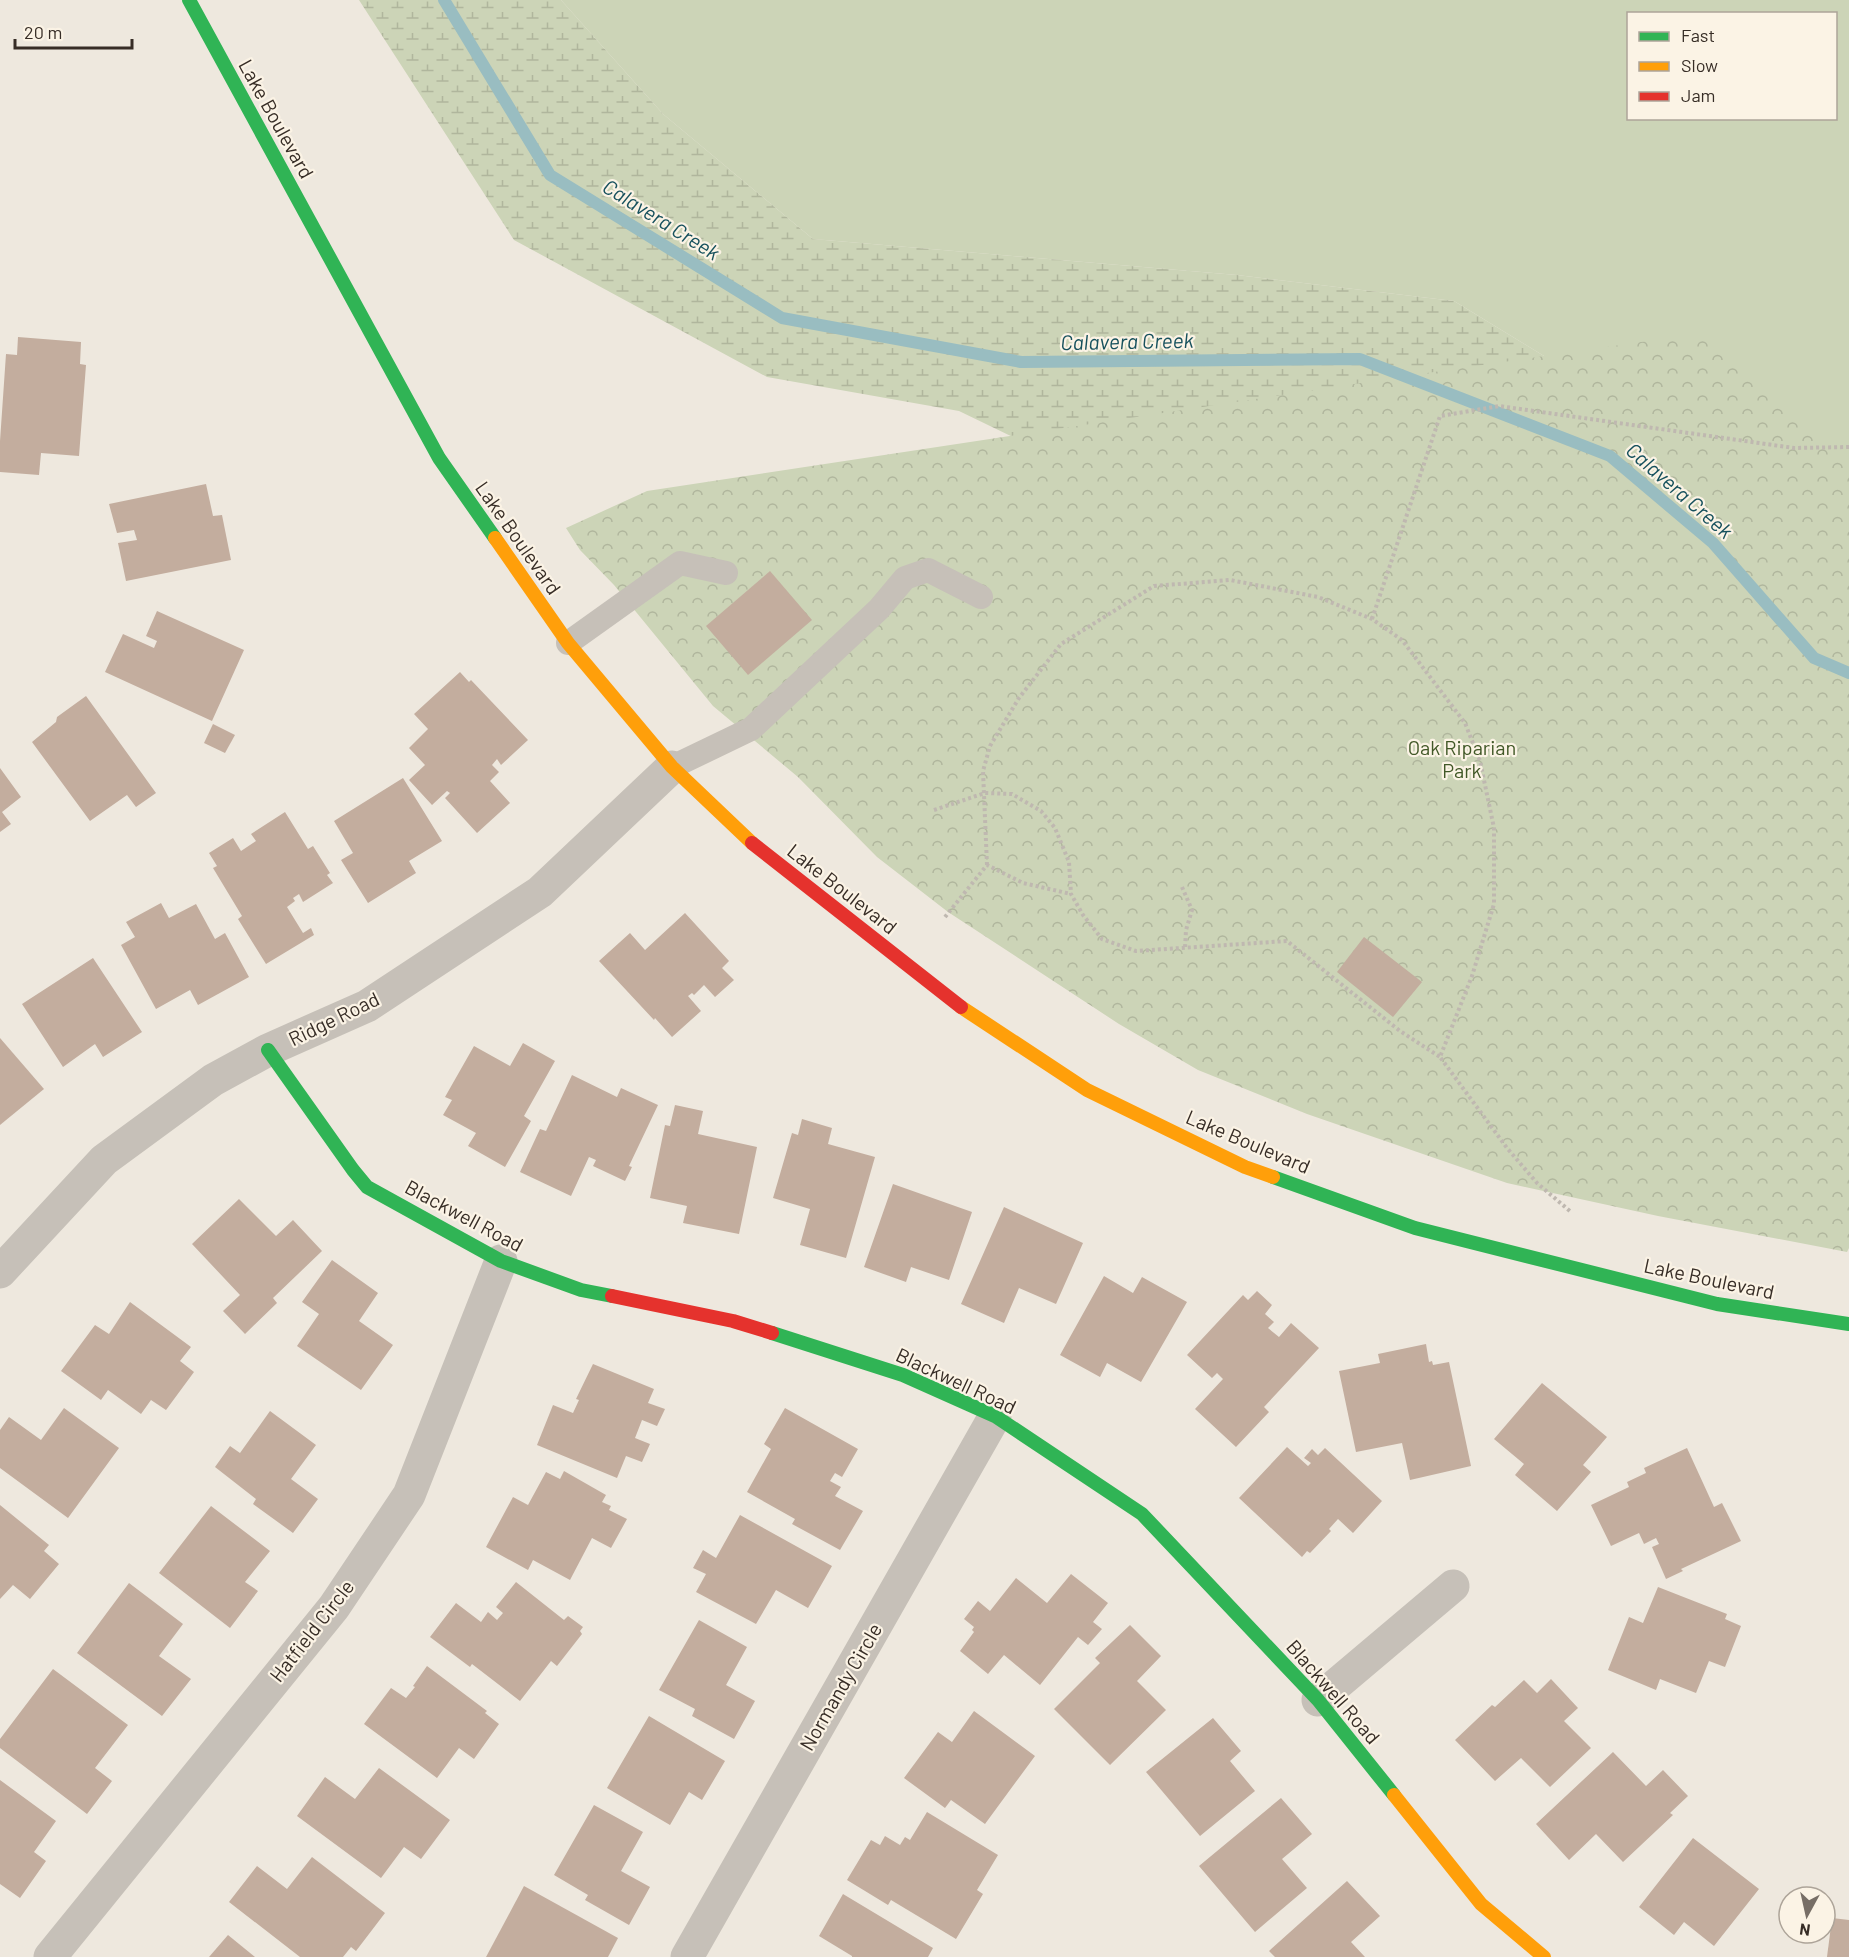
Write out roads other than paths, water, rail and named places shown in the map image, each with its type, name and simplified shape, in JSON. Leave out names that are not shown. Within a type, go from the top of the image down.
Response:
[{"type":"main road","name":"Lake Boulevard","points":[[189,0],[439,458],[568,643],[672,767],[739,832],[959,1006],[1087,1089],[1245,1167],[1415,1228],[1717,1304],[1849,1324]]},
{"type":"main road","name":"Blackwell Road","points":[[268,1050],[367,1187],[501,1261],[581,1290],[733,1321],[903,1376],[995,1416],[1142,1514],[1318,1700],[1480,1904],[1544,1957]]},
{"type":"street","name":"Ridge Road","points":[[0,1272],[104,1160],[213,1080],[268,1050],[367,1006],[540,892],[672,767]]},
{"type":"street","name":"Hatfield Circle","points":[[50,1957],[334,1607],[409,1494],[501,1261]]},
{"type":"street","name":"Normandy Circle","points":[[687,1957],[995,1416]]},
{"type":"street","points":[[1318,1700],[1453,1586]]},
{"type":"lane","points":[[568,643],[680,563],[726,573]]},
{"type":"lane","points":[[672,767],[751,729],[879,609],[905,578],[928,570],[981,597]]},
{"type":"waterway","name":"Calavera Creek","points":[[444,0],[550,175],[782,318],[1021,362],[1360,359],[1610,456],[1713,543],[1814,658],[1849,673]]},
{"type":"park label","name":"Oak Riparian Park","points":[[1462,760]]}]
